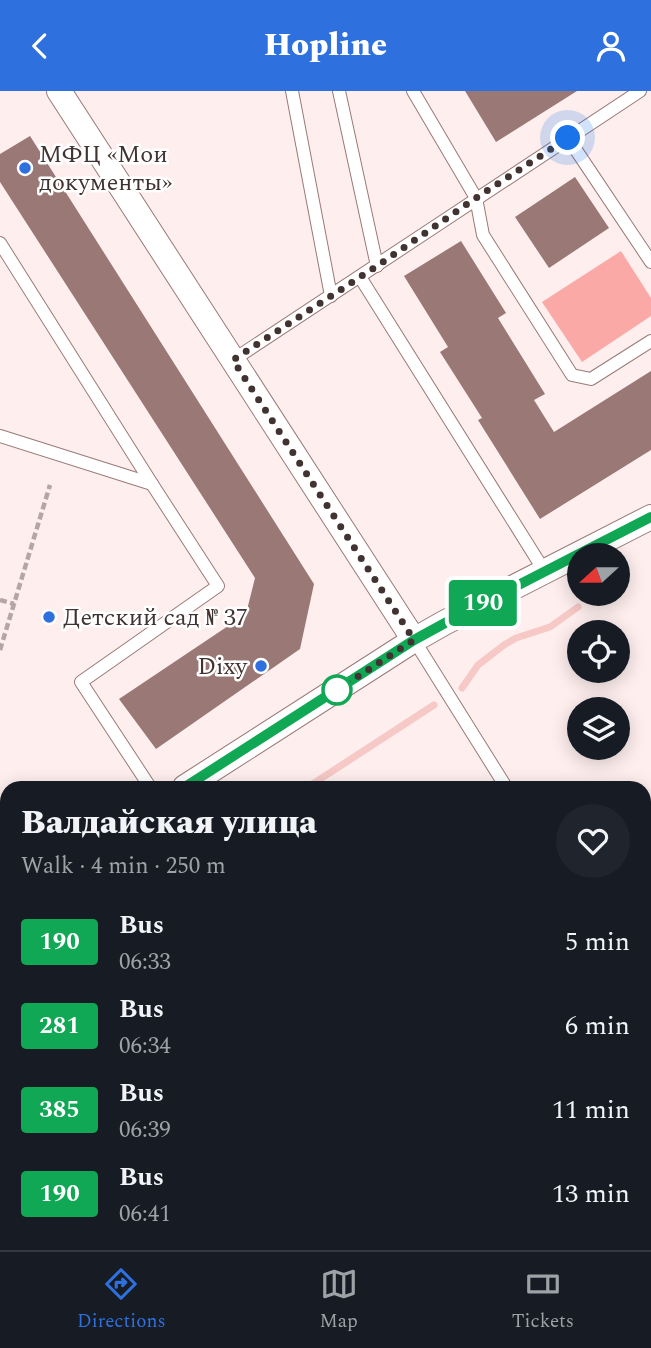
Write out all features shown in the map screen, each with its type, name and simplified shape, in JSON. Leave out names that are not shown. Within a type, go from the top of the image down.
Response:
[{"type":"street","points":[[59,91],[414,640]]},
{"type":"street","points":[[194,781],[414,640],[651,517]]},
{"type":"lane","points":[[292,91],[331,296]]},
{"type":"lane","points":[[339,91],[377,266]]},
{"type":"lane","points":[[414,91],[476,198],[483,236],[572,375],[591,379],[651,341]]},
{"type":"lane","points":[[233,360],[640,91]]},
{"type":"lane","points":[[568,138],[651,262]]},
{"type":"lane","points":[[0,243],[218,586],[82,682],[146,781]]},
{"type":"lane","points":[[360,277],[545,572]]},
{"type":"lane","points":[[0,436],[152,484]]},
{"type":"lane","points":[[414,640],[502,781]]},
{"type":"path","points":[[0,650],[50,485]]},
{"type":"path","points":[[0,600],[14,604]]},
{"type":"shaded area","points":[[621,251],[651,298],[651,316],[582,362],[542,302]]},
{"type":"building","points":[[465,91],[577,91],[496,142]]},
{"type":"building","points":[[30,136],[314,584],[300,649],[156,749],[119,699],[246,614],[255,578],[0,182],[0,154]]},
{"type":"building","points":[[575,177],[609,228],[549,268],[515,217]]},
{"type":"building","points":[[461,241],[506,313],[498,318],[545,394],[534,400],[554,432],[651,371],[651,450],[540,519],[478,420],[482,418],[440,352],[448,347],[404,276]]},
{"type":"waterway","points":[[462,688],[478,665],[504,645],[516,638],[550,627],[578,607]]},
{"type":"waterway","points":[[317,781],[434,705]]},
{"type":"bus line","name":"190","points":[[194,781],[414,640],[651,517]]},
{"type":"place","name":"МФЦ «Мои документы»","points":[[25,168]]},
{"type":"place","name":"Детский сад № 37","points":[[49,617]]},
{"type":"place","name":"Dixy","points":[[261,666]]},
{"type":"route","points":[[337,690],[414,640],[233,360],[568,138]]}]
